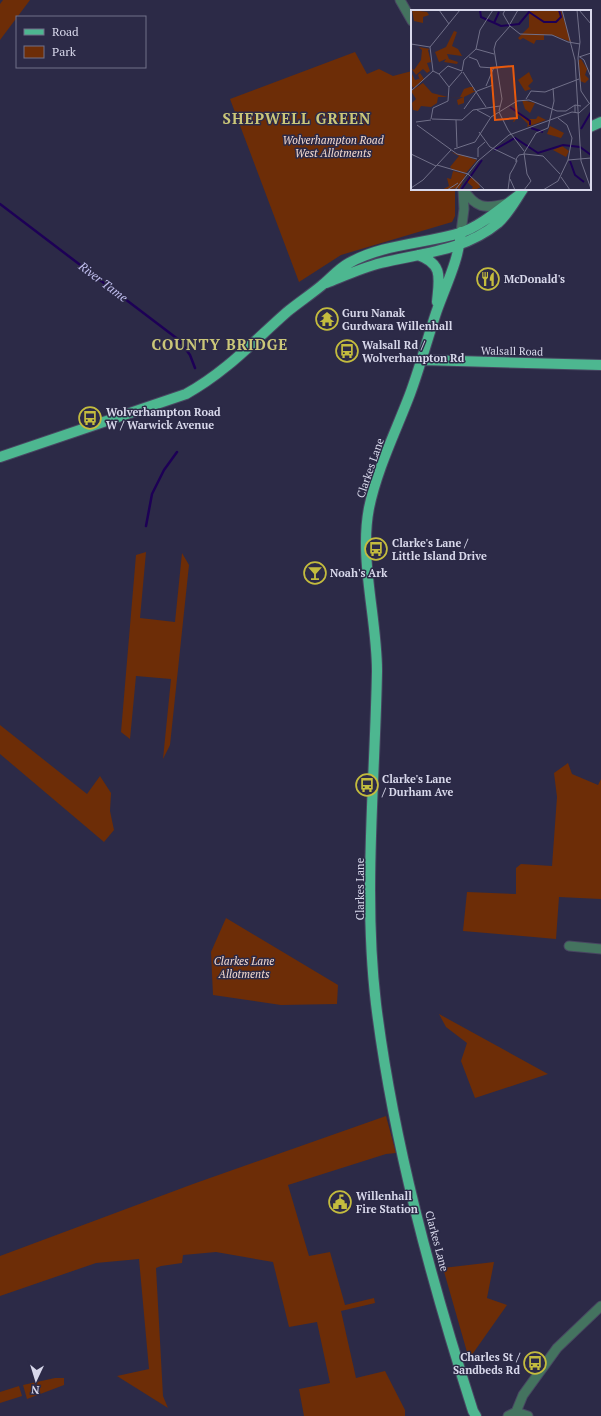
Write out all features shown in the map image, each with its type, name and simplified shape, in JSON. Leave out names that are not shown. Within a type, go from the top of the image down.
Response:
[{"type":"main road","points":[[591,127],[601,122]]},
{"type":"main road","points":[[0,457],[186,394],[208,382],[228,367],[288,312],[323,284],[335,272],[361,257],[391,247],[461,232],[521,192]]},
{"type":"main road","points":[[323,284],[373,265],[460,245],[477,237],[498,222],[514,205],[521,192]]},
{"type":"main road","points":[[436,313],[460,245],[461,232]]},
{"type":"main road","points":[[418,255],[428,259],[436,266],[439,279],[436,313]]},
{"type":"main road","name":"Clarkes Lane","points":[[436,313],[423,360],[373,493],[366,536],[377,668],[372,855],[372,931],[376,1002],[396,1120],[426,1249],[461,1375],[476,1416]]},
{"type":"main road","name":"Walsall Road","points":[[423,360],[601,365]]},
{"type":"street","points":[[400,0],[411,19]]},
{"type":"street","points":[[461,232],[464,209],[463,190]]},
{"type":"street","points":[[464,190],[470,200],[480,206],[505,204]]},
{"type":"street","points":[[569,946],[601,948]]},
{"type":"street","points":[[528,1416],[512,1414],[557,1348],[601,1306]]},
{"type":"green space","points":[[3,0],[30,0],[18,16],[16,16],[16,19],[0,40],[0,4]]},
{"type":"green space","name":"Wolverhampton Road West Allotments","points":[[355,52],[367,74],[379,69],[393,76],[411,71],[411,190],[455,190],[455,216],[452,222],[341,255],[299,282],[230,99]]},
{"type":"green space","points":[[146,552],[140,618],[175,622],[182,553],[189,565],[170,745],[163,759],[171,679],[136,676],[130,739],[121,732],[136,555]]},
{"type":"green space","points":[[0,725],[87,794],[100,776],[111,793],[110,811],[114,830],[104,842],[0,754]]},
{"type":"green space","points":[[568,763],[572,774],[598,785],[601,779],[601,899],[559,897],[556,939],[463,931],[467,892],[516,894],[516,868],[521,864],[552,866],[557,797],[554,773]]},
{"type":"green space","name":"Clarkes Lane Allotments","points":[[226,918],[338,985],[337,1004],[281,1005],[213,995],[211,952]]},
{"type":"green space","points":[[439,1014],[548,1074],[475,1098],[461,1061],[467,1043],[446,1027]]},
{"type":"green space","points":[[386,1116],[396,1153],[386,1154],[288,1185],[309,1256],[330,1252],[345,1305],[374,1298],[375,1303],[341,1311],[356,1378],[385,1371],[405,1410],[405,1416],[304,1416],[299,1389],[330,1383],[317,1322],[289,1327],[273,1262],[216,1252],[183,1255],[182,1263],[156,1268],[163,1396],[168,1408],[117,1376],[149,1369],[139,1259],[96,1263],[0,1296],[0,1256],[193,1184]]},
{"type":"green space","points":[[494,1262],[487,1298],[507,1305],[469,1359],[443,1268]]},
{"type":"green space","points":[[55,1378],[64,1378],[64,1385],[27,1399],[23,1385]]},
{"type":"green space","points":[[19,1386],[22,1396],[0,1403],[0,1392]]},
{"type":"waterway","name":"River Tame","points":[[0,204],[179,340],[190,355],[195,368]]},
{"type":"waterway","name":"River Tame","points":[[146,526],[152,494],[164,470],[177,452]]},
{"type":"place","name":"McDonald's","points":[[488,279]]},
{"type":"place","name":"Guru Nanak Gurdwara Willenhall","points":[[327,319]]},
{"type":"place","name":"Walsall Rd / Wolverhampton Rd","points":[[347,351]]},
{"type":"place","name":"Wolverhampton Road W / Warwick Avenue","points":[[90,418]]},
{"type":"place","name":"Clarke's Lane / Little Island Drive","points":[[376,549]]},
{"type":"place","name":"Noah's Ark","points":[[315,573]]},
{"type":"place","name":"Clarke's Lane / Durham Ave","points":[[367,785]]},
{"type":"place","name":"Willenhall Fire Station","points":[[340,1202]]},
{"type":"place","name":"Charles St / Sandbeds Rd","points":[[535,1363]]},
{"type":"district","name":"SHEPWELL GREEN","points":[[297,119]]},
{"type":"district","name":"COUNTY BRIDGE","points":[[220,345]]}]
